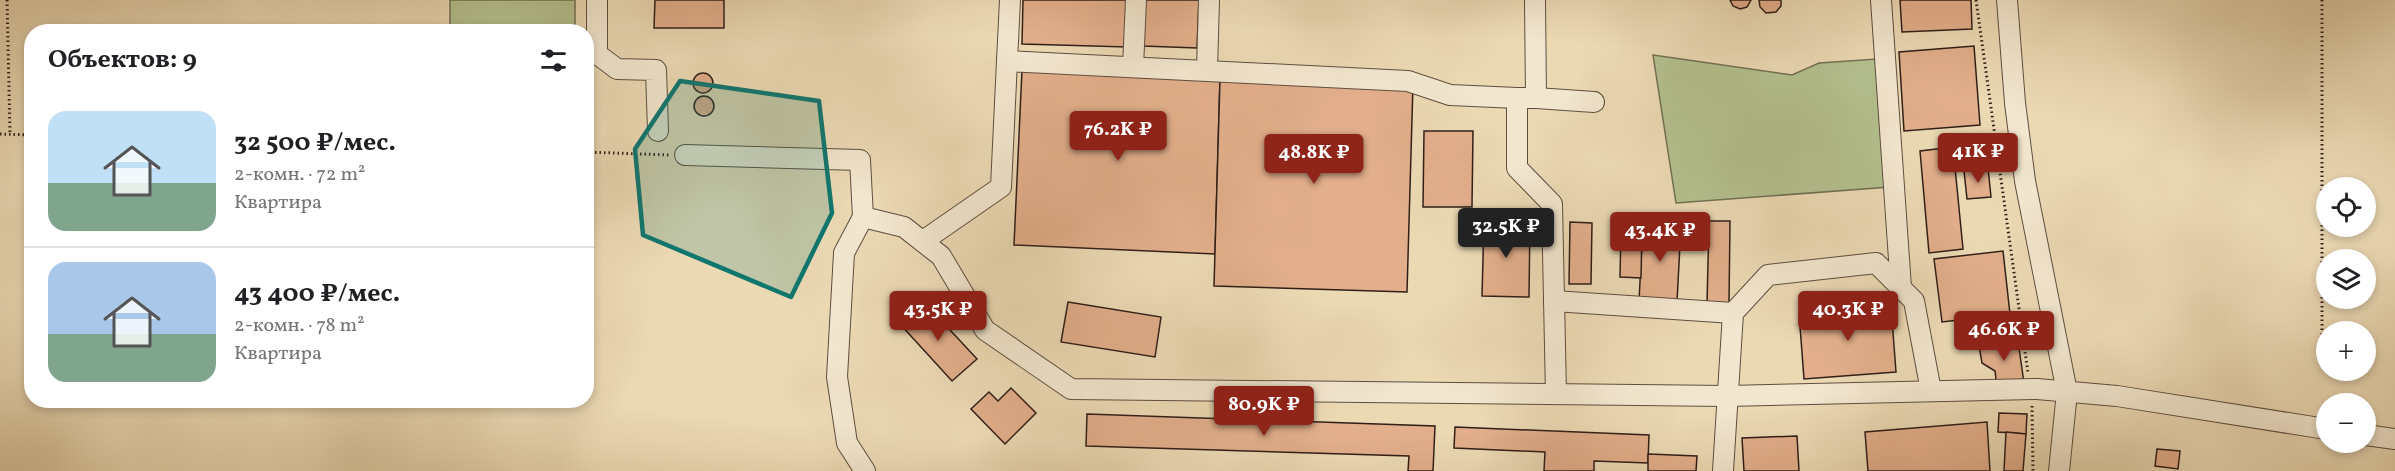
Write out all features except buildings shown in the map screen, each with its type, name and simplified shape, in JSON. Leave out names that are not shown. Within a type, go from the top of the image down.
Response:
[{"type":"street","points":[[597,0],[597,54],[617,69],[656,70],[658,131]]},
{"type":"street","points":[[922,242],[1001,187],[1010,0]]},
{"type":"street","points":[[1133,67],[1136,0]]},
{"type":"street","points":[[1208,70],[1209,0]]},
{"type":"street","points":[[1535,0],[1517,168],[1552,204],[1556,394]]},
{"type":"street","points":[[1881,0],[1901,288]]},
{"type":"street","points":[[2007,0],[2014,103],[2025,181],[2067,392],[2059,471]]},
{"type":"street","points":[[1007,61],[1408,81],[1450,95],[1594,102]]},
{"type":"street","points":[[685,155],[860,160],[863,217],[844,253],[837,377],[846,443],[865,471]]},
{"type":"street","points":[[863,217],[904,227],[941,256],[985,330],[1071,389],[1727,396],[2030,389],[2117,396],[2316,427]]},
{"type":"street","points":[[1723,471],[1734,313],[1768,275],[1876,263],[1914,301],[1931,391]]},
{"type":"street","points":[[1554,301],[1734,313]]},
{"type":"street","points":[[2376,436],[2395,439]]},
{"type":"path","points":[[7,0],[10,134]]},
{"type":"path","points":[[1976,0],[2035,422],[2033,471]]},
{"type":"path","points":[[2322,0],[2322,321]]},
{"type":"path","points":[[0,134],[24,135]]},
{"type":"path","points":[[594,152],[685,155]]},
{"type":"highlighted area","points":[[680,81],[819,101],[832,213],[791,297],[643,235],[635,149]]},
{"type":"green space","points":[[450,0],[575,0],[575,24],[450,24]]},
{"type":"green space","points":[[1653,55],[1792,75],[1819,63],[1877,59],[1890,187],[1676,203]]}]
